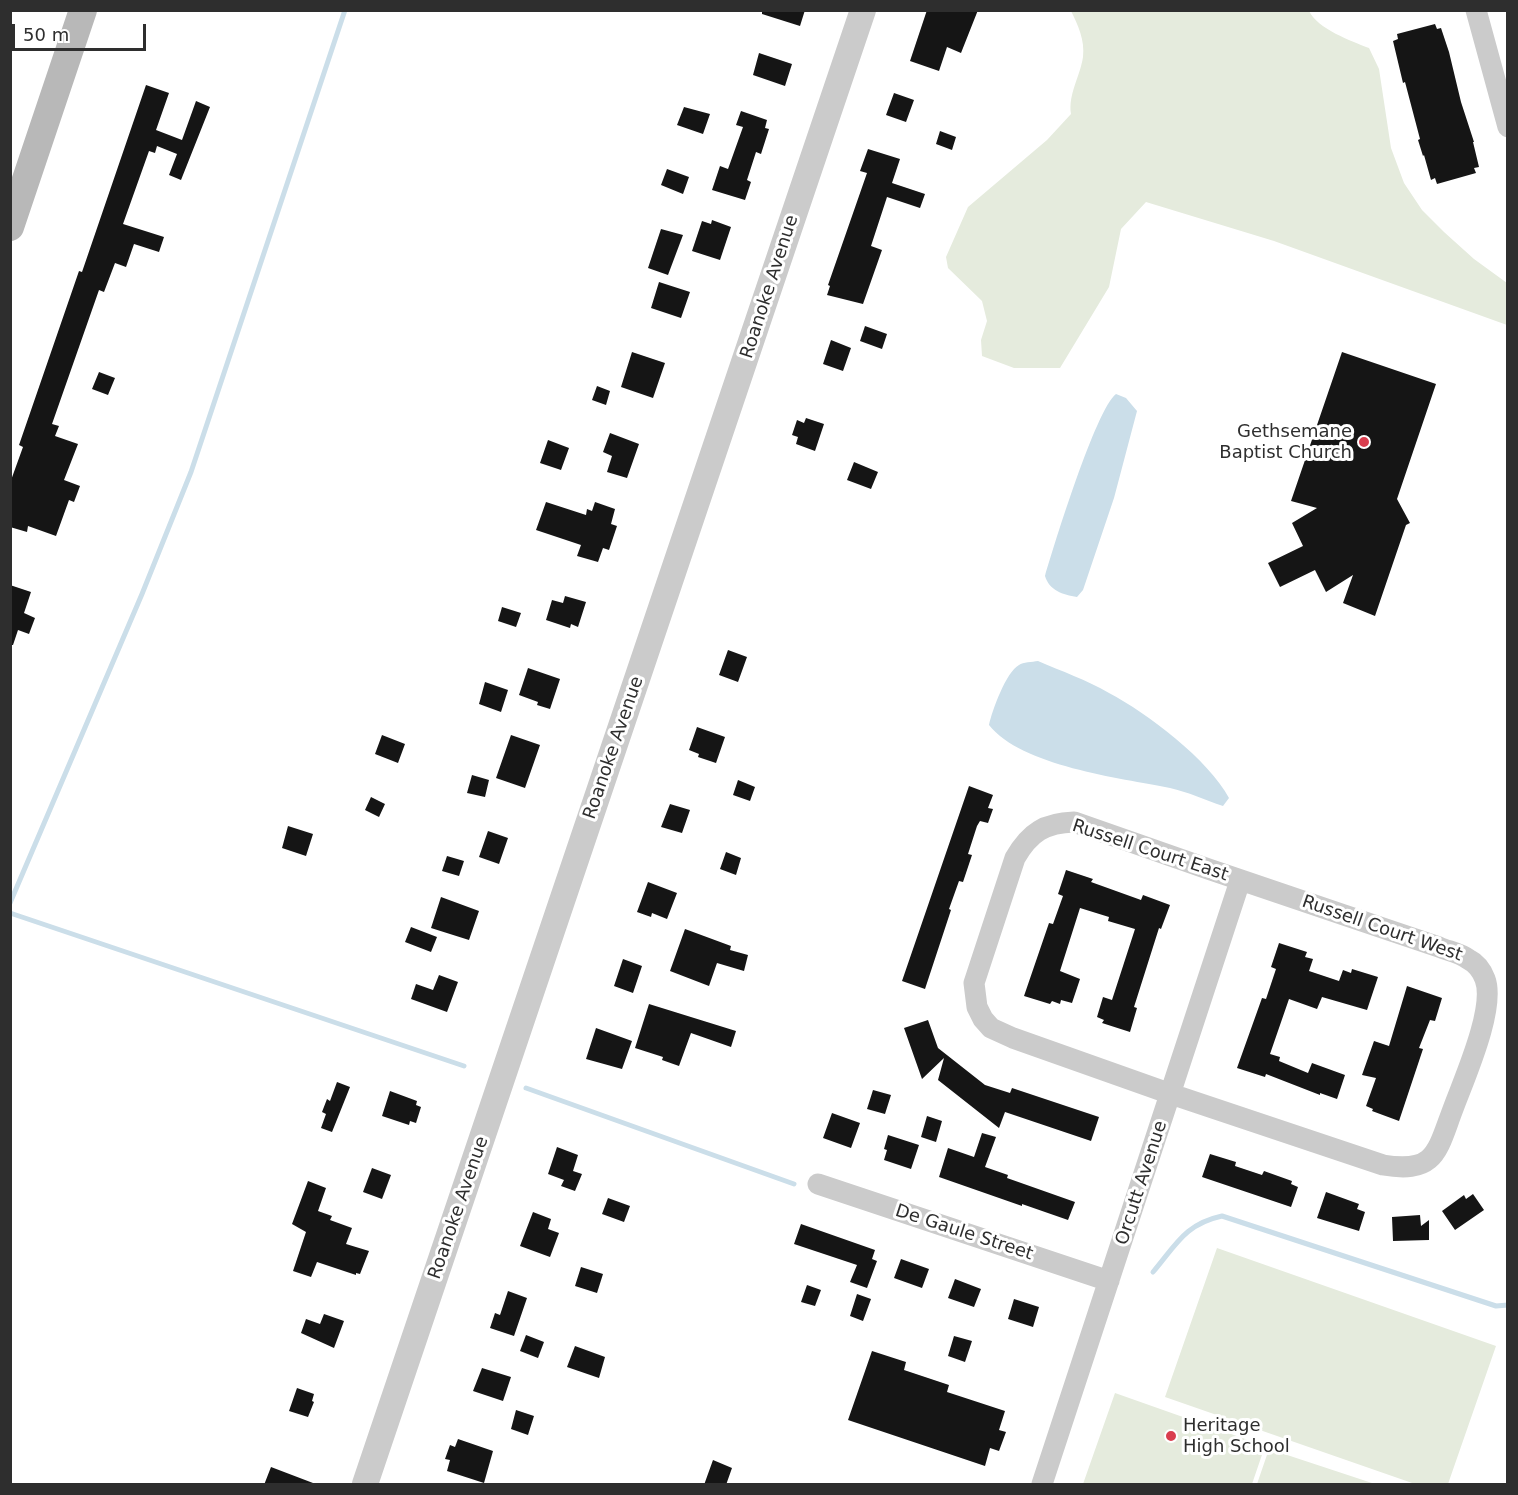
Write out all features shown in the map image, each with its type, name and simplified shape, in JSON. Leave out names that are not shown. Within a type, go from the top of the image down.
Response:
[{"type":"main road","points":[[10,227],[83,10]]},
{"type":"street","name":"Roanoke Avenue","points":[[365,1485],[863,10]]},
{"type":"street","points":[[1476,10],[1508,127]]},
{"type":"street","name":"Russell Court East","points":[[1171,1094],[1012,1038],[991,1028],[983,1019],[976,1000],[975,983],[978,972],[1015,858],[1023,845],[1047,826],[1074,822],[1240,881]]},
{"type":"street","name":"Russell Court West","points":[[1171,1094],[1383,1165],[1404,1168],[1419,1166],[1431,1157],[1438,1147],[1482,1026],[1488,1004],[1488,991],[1482,972],[1468,958],[1240,881]]},
{"type":"street","name":"Orcutt Avenue","points":[[1042,1485],[1240,881]]},
{"type":"street","name":"De Gaule Street","points":[[818,1184],[1109,1281]]},
{"type":"shaded area","points":[[1071,11],[1309,11],[1327,29],[1369,48],[1379,69],[1391,148],[1404,183],[1422,210],[1444,232],[1474,259],[1507,283],[1507,325],[1274,241],[1146,202],[1121,229],[1109,287],[1060,368],[1014,368],[982,356],[981,340],[987,321],[982,301],[948,268],[946,257],[968,207],[1047,140],[1071,114],[1071,99],[1082,64],[1083,45]]},
{"type":"shaded area","points":[[1217,1248],[1496,1346],[1448,1484],[1415,1484],[1165,1397]]},
{"type":"shaded area","name":"Heritage High School","points":[[1115,1393],[1265,1446],[1252,1484],[1083,1484]]},
{"type":"shaded area","points":[[1269,1449],[1375,1484],[1257,1484]]},
{"type":"water","points":[[1116,394],[1126,398],[1137,411],[1114,498],[1083,590],[1077,597],[1072,596],[1053,588],[1045,576],[1087,450],[1098,424]]},
{"type":"water","points":[[1038,661],[1101,688],[1141,712],[1176,739],[1220,783],[1229,798],[1223,806],[1177,790],[1073,768],[1024,751],[1004,739],[989,725],[1000,692],[1014,669],[1023,663]]},
{"type":"building","points":[[762,10],[805,10],[800,26],[762,14]]},
{"type":"building","points":[[927,10],[978,10],[961,53],[947,47],[939,71],[910,61]]},
{"type":"building","points":[[1435,24],[1437,29],[1441,28],[1449,52],[1479,167],[1474,168],[1476,173],[1437,184],[1435,178],[1431,180],[1418,140],[1420,139],[1393,41],[1398,39],[1397,34]]},
{"type":"building","points":[[759,53],[792,64],[785,86],[753,75]]},
{"type":"building","points":[[146,85],[169,93],[156,130],[182,140],[196,101],[210,107],[181,180],[169,175],[177,154],[157,146],[155,153],[149,151],[123,224],[164,237],[159,252],[134,244],[126,267],[115,263],[104,292],[99,290],[52,424],[59,426],[55,436],[78,444],[64,480],[80,486],[74,502],[69,500],[56,536],[28,526],[27,532],[10,527],[10,483],[23,447],[19,445],[79,271],[82,272]]},
{"type":"building","points":[[894,93],[914,100],[906,122],[886,115]]},
{"type":"building","points":[[684,107],[710,114],[703,134],[677,125]]},
{"type":"building","points":[[741,111],[767,120],[765,128],[769,129],[761,154],[756,152],[747,180],[751,182],[745,200],[712,190],[720,166],[728,169],[743,127],[736,125]]},
{"type":"building","points":[[940,131],[956,137],[952,150],[936,144]]},
{"type":"building","points":[[868,149],[900,159],[892,183],[925,194],[920,208],[887,197],[871,246],[882,250],[863,304],[827,295],[830,286],[828,285],[867,173],[860,171]]},
{"type":"building","points":[[667,169],[689,177],[683,194],[661,185]]},
{"type":"building","points":[[712,220],[731,227],[720,260],[692,251],[702,221],[711,224]]},
{"type":"building","points":[[661,229],[683,235],[668,275],[648,268]]},
{"type":"building","points":[[659,282],[690,292],[681,318],[651,308]]},
{"type":"building","points":[[865,326],[887,334],[882,349],[860,341]]},
{"type":"building","points":[[831,340],[851,348],[843,371],[823,364]]},
{"type":"building","points":[[632,352],[665,363],[653,398],[621,387]]},
{"type":"building","name":"Gethsemane Baptist Church","points":[[1342,352],[1436,384],[1397,499],[1410,523],[1406,525],[1375,616],[1343,603],[1353,575],[1326,592],[1315,570],[1280,587],[1268,563],[1303,546],[1292,523],[1317,508],[1291,501]]},
{"type":"building","points":[[99,372],[115,378],[108,395],[92,389]]},
{"type":"building","points":[[597,386],[610,391],[606,405],[592,400]]},
{"type":"building","points":[[806,418],[824,424],[815,451],[796,444],[798,437],[792,435],[797,420],[804,423]]},
{"type":"building","points":[[610,433],[639,444],[627,478],[607,472],[612,456],[603,452]]},
{"type":"building","points":[[548,440],[569,448],[561,470],[540,463]]},
{"type":"building","points":[[854,462],[878,472],[871,489],[847,480]]},
{"type":"building","points":[[546,502],[586,515],[587,509],[592,511],[595,502],[615,509],[611,524],[617,526],[609,550],[603,548],[598,562],[577,556],[581,545],[536,530]]},
{"type":"building","points":[[10,585],[31,592],[24,613],[35,618],[29,634],[18,630],[13,645],[10,645]]},
{"type":"building","points":[[565,596],[586,602],[578,627],[571,624],[570,628],[546,620],[552,600],[563,603]]},
{"type":"building","points":[[502,607],[521,613],[516,627],[498,621]]},
{"type":"building","points":[[728,650],[747,657],[738,682],[719,675]]},
{"type":"building","points":[[528,668],[560,679],[550,709],[519,695]]},
{"type":"building","points":[[485,682],[508,690],[501,712],[479,704]]},
{"type":"building","points":[[697,727],[725,737],[716,763],[698,757],[699,754],[689,750]]},
{"type":"building","points":[[382,735],[405,744],[398,763],[375,754]]},
{"type":"building","points":[[511,735],[540,745],[525,788],[496,778]]},
{"type":"building","points":[[472,775],[489,780],[485,797],[467,793]]},
{"type":"building","points":[[738,780],[755,787],[750,801],[733,795]]},
{"type":"building","points":[[969,786],[993,795],[988,808],[993,809],[988,823],[980,821],[977,826],[968,854],[972,855],[963,882],[959,881],[949,909],[951,910],[925,989],[902,981]]},
{"type":"building","points":[[371,797],[385,804],[379,817],[365,810]]},
{"type":"building","points":[[670,804],[690,810],[682,833],[661,827]]},
{"type":"building","points":[[288,826],[313,834],[306,856],[282,848]]},
{"type":"building","points":[[488,831],[508,838],[499,864],[479,857]]},
{"type":"building","points":[[726,852],[741,858],[736,875],[720,869]]},
{"type":"building","points":[[447,856],[464,861],[459,876],[442,871]]},
{"type":"building","points":[[1066,870],[1093,879],[1091,882],[1141,900],[1143,895],[1170,905],[1161,929],[1159,928],[1134,1007],[1137,1008],[1130,1032],[1102,1023],[1104,1020],[1097,1017],[1103,997],[1112,1000],[1135,929],[1108,921],[1109,917],[1080,908],[1060,971],[1080,979],[1072,1003],[1061,1000],[1060,1004],[1052,1001],[1050,1004],[1024,996],[1049,923],[1053,924],[1063,896],[1058,894]]},
{"type":"building","points":[[648,882],[677,893],[667,919],[652,913],[651,917],[637,912]]},
{"type":"building","points":[[441,897],[479,911],[469,940],[431,928]]},
{"type":"building","points":[[411,927],[437,937],[431,952],[405,942]]},
{"type":"building","points":[[685,929],[731,946],[730,950],[748,955],[744,971],[717,963],[709,986],[670,971]]},
{"type":"building","points":[[1279,943],[1307,952],[1305,957],[1313,959],[1309,971],[1339,981],[1343,970],[1351,973],[1352,969],[1378,977],[1367,1010],[1322,997],[1317,1009],[1289,999],[1270,1054],[1280,1057],[1279,1061],[1308,1073],[1312,1063],[1345,1075],[1337,1099],[1320,1093],[1320,1095],[1266,1074],[1265,1077],[1237,1068],[1262,998],[1266,999],[1276,969],[1271,967]]},
{"type":"building","points":[[623,959],[642,966],[633,993],[614,986]]},
{"type":"building","points":[[439,975],[458,982],[447,1012],[411,999],[416,984],[433,990]]},
{"type":"building","points":[[1407,986],[1442,998],[1435,1021],[1430,1020],[1419,1048],[1423,1049],[1399,1121],[1372,1111],[1373,1109],[1366,1106],[1376,1078],[1362,1075],[1374,1041],[1389,1046]]},
{"type":"building","points":[[649,1004],[736,1031],[731,1047],[691,1033],[679,1066],[662,1060],[663,1057],[635,1048]]},
{"type":"building","points":[[928,1020],[938,1048],[985,1085],[1010,1093],[1012,1088],[1099,1117],[1091,1141],[1005,1112],[999,1128],[938,1080],[944,1058],[922,1079],[904,1028]]},
{"type":"building","points":[[596,1028],[632,1041],[622,1069],[586,1059]]},
{"type":"building","points":[[337,1082],[350,1087],[332,1132],[321,1128],[326,1114],[322,1112],[327,1099],[330,1101]]},
{"type":"building","points":[[873,1090],[891,1095],[885,1114],[867,1109]]},
{"type":"building","points":[[390,1091],[417,1101],[416,1105],[421,1107],[416,1123],[410,1121],[409,1125],[382,1116]]},
{"type":"building","points":[[832,1113],[860,1123],[851,1148],[823,1138]]},
{"type":"building","points":[[927,1116],[942,1121],[936,1142],[921,1137]]},
{"type":"building","points":[[982,1133],[996,1137],[985,1167],[1008,1175],[1007,1178],[1075,1202],[1068,1220],[939,1177],[948,1148],[974,1157]]},
{"type":"building","points":[[888,1135],[919,1145],[911,1169],[884,1160]]},
{"type":"building","points":[[557,1147],[578,1155],[573,1171],[582,1174],[575,1191],[561,1186],[564,1180],[548,1174]]},
{"type":"building","points":[[1210,1154],[1236,1162],[1235,1166],[1262,1175],[1264,1171],[1292,1181],[1291,1184],[1298,1187],[1291,1207],[1202,1177]]},
{"type":"building","points":[[372,1168],[391,1175],[382,1199],[363,1192]]},
{"type":"building","points":[[308,1181],[326,1188],[318,1211],[332,1216],[330,1220],[352,1228],[346,1244],[369,1251],[360,1274],[356,1273],[356,1275],[317,1262],[311,1277],[293,1271],[306,1232],[292,1224]]},
{"type":"building","points":[[1326,1192],[1359,1204],[1357,1209],[1365,1212],[1359,1231],[1317,1218]]},
{"type":"building","points":[[1473,1194],[1484,1210],[1455,1230],[1442,1211],[1464,1195],[1466,1199]]},
{"type":"building","points":[[608,1198],[630,1206],[624,1222],[602,1214]]},
{"type":"building","points":[[533,1212],[551,1219],[548,1229],[559,1233],[550,1257],[520,1246]]},
{"type":"building","points":[[1420,1215],[1421,1226],[1429,1220],[1429,1240],[1393,1241],[1392,1217]]},
{"type":"building","points":[[801,1224],[875,1250],[872,1259],[877,1261],[867,1288],[850,1282],[857,1265],[794,1244]]},
{"type":"building","points":[[901,1259],[929,1269],[922,1288],[894,1278]]},
{"type":"building","points":[[581,1267],[603,1274],[597,1293],[575,1286]]},
{"type":"building","points":[[955,1279],[981,1289],[974,1307],[948,1298]]},
{"type":"building","points":[[807,1285],[821,1290],[815,1306],[801,1302]]},
{"type":"building","points":[[508,1291],[527,1298],[514,1336],[490,1328],[495,1313],[500,1315]]},
{"type":"building","points":[[857,1294],[871,1299],[863,1321],[850,1316]]},
{"type":"building","points":[[1014,1299],[1039,1307],[1033,1327],[1008,1319]]},
{"type":"building","points":[[324,1314],[344,1321],[334,1348],[301,1333],[306,1319],[320,1324]]},
{"type":"building","points":[[526,1335],[544,1342],[538,1358],[520,1351]]},
{"type":"building","points":[[954,1336],[972,1341],[965,1362],[948,1356]]},
{"type":"building","points":[[575,1346],[605,1357],[599,1378],[567,1367]]},
{"type":"building","points":[[872,1351],[906,1362],[904,1370],[949,1385],[947,1392],[1005,1411],[999,1430],[1006,1432],[999,1451],[990,1448],[985,1466],[848,1420]]},
{"type":"building","points":[[482,1368],[511,1377],[503,1401],[473,1391]]},
{"type":"building","points":[[297,1388],[314,1394],[312,1401],[314,1402],[308,1417],[289,1411]]},
{"type":"building","points":[[516,1410],[534,1416],[528,1435],[511,1429]]},
{"type":"building","points":[[458,1439],[493,1451],[484,1483],[447,1471],[450,1460],[445,1459],[450,1445],[455,1447]]},
{"type":"building","points":[[713,1460],[732,1468],[726,1485],[704,1485]]},
{"type":"building","points":[[271,1467],[313,1483],[313,1485],[264,1485]]},
{"type":"waterway","points":[[10,903],[142,594],[191,472],[345,10]]},
{"type":"waterway","points":[[10,913],[464,1066]]},
{"type":"waterway","points":[[526,1088],[794,1184]]},
{"type":"waterway","points":[[1153,1272],[1190,1230],[1199,1224],[1222,1216],[1496,1306],[1508,1305]]},
{"type":"place","name":"Gethsemane Baptist Church","points":[[1364,442]]},
{"type":"place","name":"Heritage High School","points":[[1171,1436]]}]
